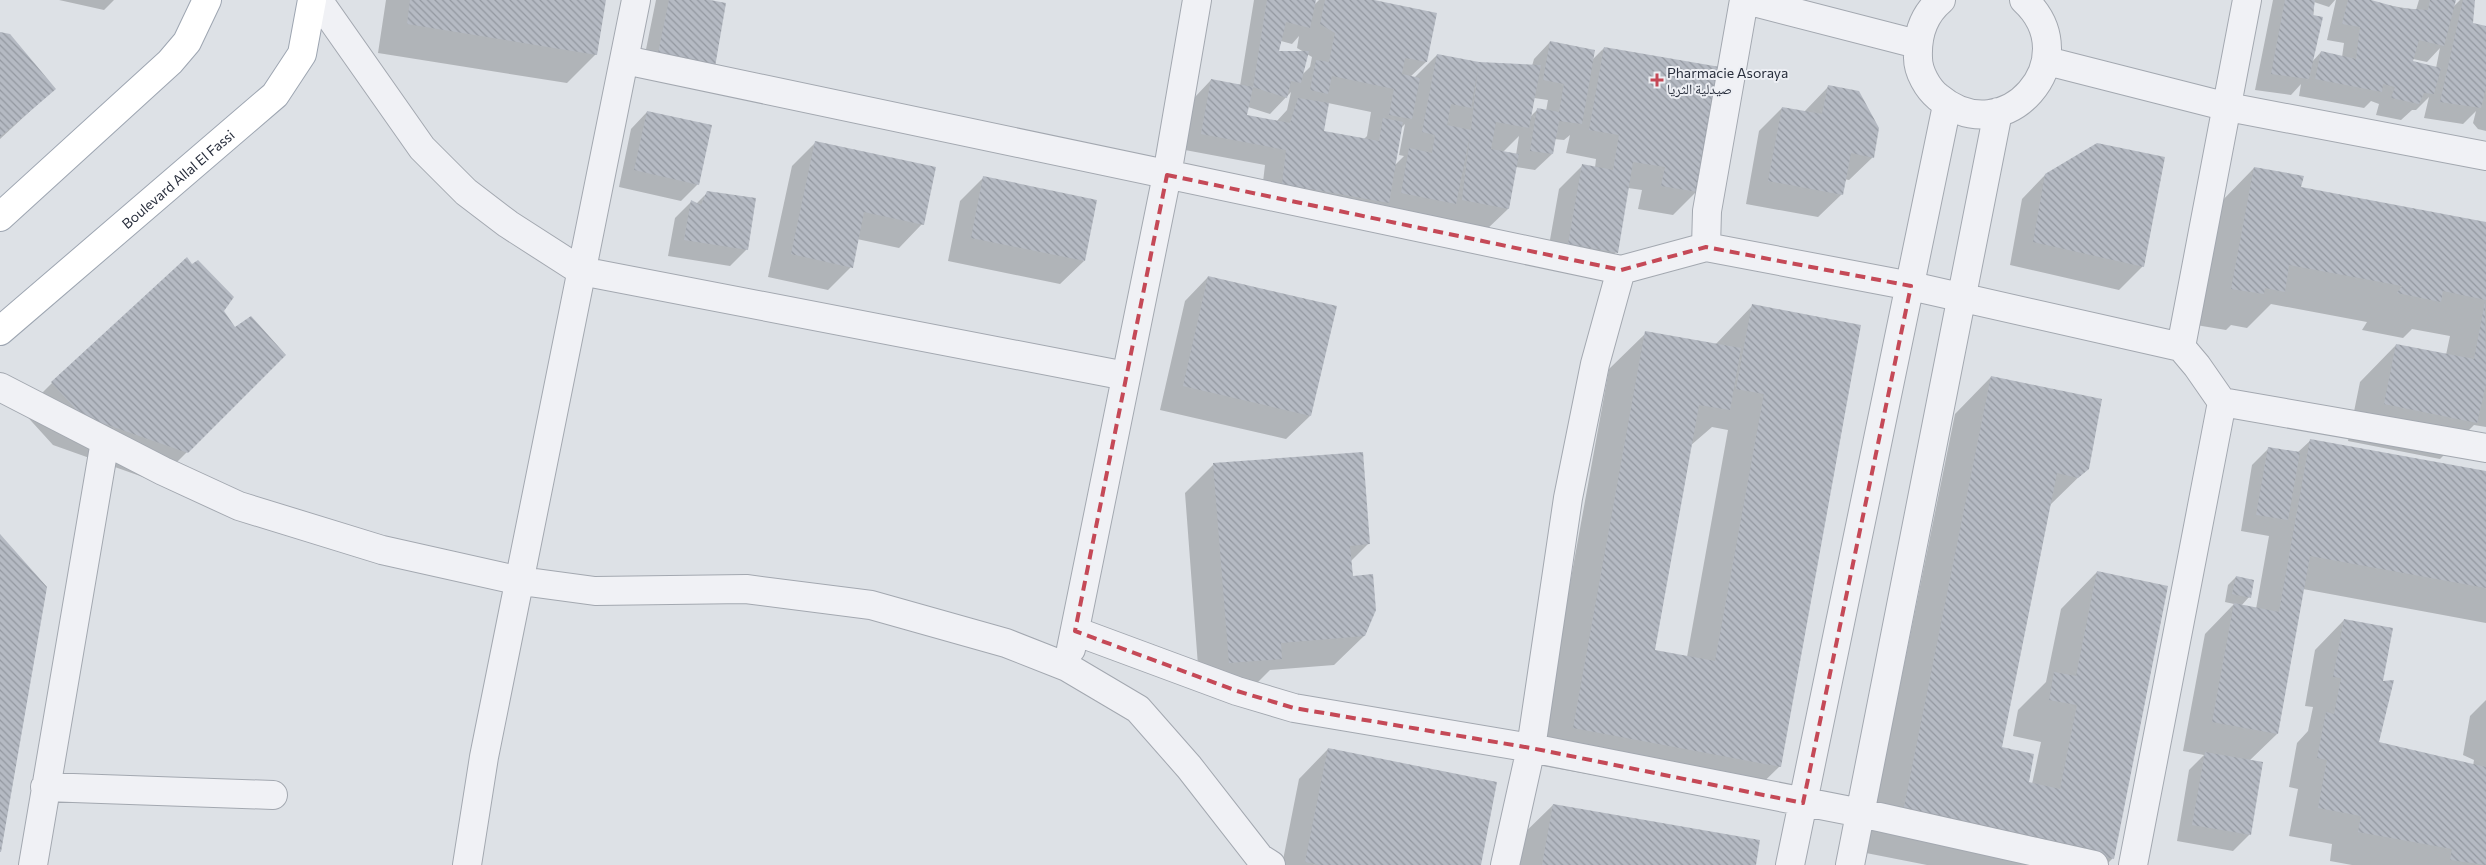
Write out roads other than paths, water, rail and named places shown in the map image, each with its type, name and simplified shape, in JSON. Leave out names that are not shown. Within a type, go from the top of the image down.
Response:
[{"type":"main road","name":"Boulevard Allal El Fassi","points":[[0,331],[275,95],[302,54],[312,0]]},
{"type":"main road","points":[[0,217],[170,62],[187,42],[200,2]]},
{"type":"street","points":[[318,0],[422,148],[466,192],[508,224],[581,271],[1126,376]]},
{"type":"street","points":[[467,865],[484,757],[636,0]]},
{"type":"street","points":[[1067,667],[1167,175],[1197,0]]},
{"type":"street","points":[[1706,247],[1707,211],[1745,0],[1917,44]]},
{"type":"street","points":[[1941,0],[1933,6],[1922,24],[1917,44],[1918,62],[1924,79],[1934,93],[1947,105],[1971,113],[1986,115],[2007,110],[2025,98],[2039,81],[2047,61],[2046,42],[2042,24],[2032,7],[2024,0]]},
{"type":"street","points":[[2181,348],[2247,0]]},
{"type":"street","points":[[625,60],[1621,270],[1706,247],[1911,286],[2181,348],[2197,366],[2222,402],[2486,448]]},
{"type":"street","points":[[2047,61],[2228,106],[2486,156]]},
{"type":"street","points":[[1790,865],[1947,105]]},
{"type":"street","points":[[1850,865],[1998,112]]},
{"type":"street","points":[[1506,865],[1531,748],[1568,498],[1594,364],[1621,270]]},
{"type":"street","points":[[0,387],[106,442],[239,506],[382,550],[521,580],[595,591],[746,589],[871,604],[1006,643],[1067,667],[1138,709],[1189,767],[1260,858],[1271,865]]},
{"type":"street","points":[[2133,865],[2222,402]]},
{"type":"street","points":[[33,865],[106,442]]},
{"type":"street","points":[[1075,632],[1237,691],[1294,708],[1531,748],[1861,813],[2094,865]]},
{"type":"street","points":[[45,787],[272,794]]},
{"type":"place","name":"Pharmacie Asoraya صيدلية الثريا","points":[[1657,80]]}]
